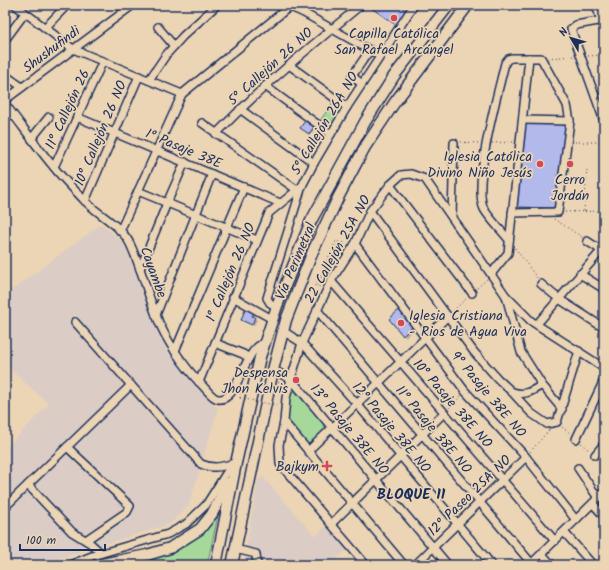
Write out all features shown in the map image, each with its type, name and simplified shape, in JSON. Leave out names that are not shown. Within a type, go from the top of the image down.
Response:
[{"type":"highway","name":"Vía Perimetral","points":[[216,565],[234,466],[260,357],[272,319],[311,221],[365,122],[394,76],[449,5]]},
{"type":"highway","name":"Vía Perimetral","points":[[232,565],[277,372],[283,331],[313,251],[339,196],[365,147],[395,102],[468,5]]},
{"type":"highway","points":[[96,565],[147,555],[170,548],[200,529],[212,514],[234,466]]},
{"type":"street","points":[[15,5],[73,49],[182,94]]},
{"type":"street","points":[[45,28],[67,5]]},
{"type":"street","name":"Shushufindi","points":[[5,100],[132,5]]},
{"type":"street","points":[[149,80],[174,46],[217,5]]},
{"type":"street","points":[[302,12],[309,5]]},
{"type":"street","name":"5° Callejón 26 NO","points":[[216,134],[265,86],[361,5]]},
{"type":"street","name":"5° Callejón 26A NO","points":[[277,306],[270,303],[267,298],[300,188],[362,84],[414,5]]},
{"type":"street","points":[[596,5],[604,30]]},
{"type":"street","points":[[120,230],[182,94],[290,6],[380,56]]},
{"type":"street","points":[[5,40],[25,13]]},
{"type":"street","points":[[602,20],[576,25],[571,29],[604,121]]},
{"type":"street","points":[[158,27],[174,46]]},
{"type":"street","points":[[362,84],[352,76],[370,50]]},
{"type":"street","points":[[509,240],[484,209],[482,177],[486,143],[505,63],[512,58],[541,58],[567,105],[570,121],[558,212],[512,213]]},
{"type":"street","points":[[491,274],[508,253],[529,58]]},
{"type":"street","name":"11° Callejón 26","points":[[54,168],[103,61]]},
{"type":"street","points":[[289,65],[348,107]]},
{"type":"street","points":[[5,75],[22,87]]},
{"type":"street","name":"10° Callejón 26 NO","points":[[85,201],[139,76]]},
{"type":"street","points":[[265,86],[331,134]]},
{"type":"street","name":"Cayambe","points":[[5,104],[54,168],[85,201],[120,230],[130,244],[156,315],[175,351],[199,382],[213,396],[219,399],[224,398],[232,392],[256,347],[264,343]]},
{"type":"street","points":[[240,109],[314,163]]},
{"type":"street","points":[[32,138],[49,117]]},
{"type":"street","name":"1° Pasaje 38E","points":[[77,117],[280,203]]},
{"type":"street","points":[[523,120],[570,121]]},
{"type":"street","points":[[202,123],[216,134],[300,188]]},
{"type":"street","points":[[452,217],[454,143]]},
{"type":"street","points":[[140,269],[185,162]]},
{"type":"street","points":[[156,315],[212,174]]},
{"type":"street","name":"22 Callejón 25A NO","points":[[366,565],[280,464],[279,445],[284,422],[286,398],[302,343],[331,281],[355,244],[370,211],[390,185],[401,175],[411,174],[426,179],[506,296],[531,321],[604,368]]},
{"type":"street","points":[[390,185],[472,293]]},
{"type":"street","points":[[175,351],[244,187]]},
{"type":"street","name":"1° Callejón 26 NO","points":[[199,382],[256,240],[269,213],[300,188]]},
{"type":"street","points":[[138,191],[256,240]]},
{"type":"street","points":[[370,211],[474,352],[531,413],[547,424],[557,422],[579,351]]},
{"type":"street","points":[[537,324],[580,274],[603,251],[587,241]]},
{"type":"street","name":"9° Pasaje 38E NO","points":[[355,244],[465,391],[526,457],[576,520]]},
{"type":"street","points":[[580,274],[604,289]]},
{"type":"street","name":"10° Pasaje 38E NO","points":[[331,281],[555,541]]},
{"type":"street","points":[[541,284],[559,299],[604,328]]},
{"type":"street","points":[[506,296],[521,352],[542,385],[562,409]]},
{"type":"street","points":[[233,297],[272,319]]},
{"type":"street","name":"11° Pasaje 38E NO","points":[[317,310],[531,564]]},
{"type":"street","points":[[308,451],[448,316]]},
{"type":"street","points":[[75,322],[201,464],[210,468],[234,466]]},
{"type":"street","name":"12° Pasaje 38E NO","points":[[283,331],[302,343],[357,404],[492,565]]},
{"type":"street","points":[[215,343],[243,354],[249,358]]},
{"type":"street","name":"13° Pasaje 38E NO","points":[[277,372],[291,379],[448,565]]},
{"type":"street","points":[[576,439],[604,380]]},
{"type":"street","points":[[511,391],[520,394],[529,393],[542,385]]},
{"type":"street","points":[[5,507],[131,386]]},
{"type":"street","points":[[331,524],[444,413]]},
{"type":"street","points":[[284,422],[404,565]]},
{"type":"street","points":[[595,455],[604,444]]},
{"type":"street","points":[[68,447],[130,506],[127,512],[86,540]]},
{"type":"street","name":"12° Paseo 25A NO","points":[[415,565],[526,457]]},
{"type":"street","points":[[70,565],[101,553],[168,534],[186,524],[206,505],[234,466]]},
{"type":"street","points":[[578,468],[604,516]]},
{"type":"street","points":[[28,485],[72,532],[86,540],[101,553]]},
{"type":"street","points":[[531,564],[604,492]]},
{"type":"street","points":[[564,532],[593,565]]},
{"type":"street","points":[[235,549],[256,554],[257,565]]},
{"type":"street","points":[[542,554],[552,565]]},
{"type":"path","points":[[541,58],[604,55]]},
{"type":"path","points":[[567,143],[604,142]]},
{"type":"path","points":[[584,211],[587,168]]},
{"type":"path","points":[[558,212],[604,211]]},
{"type":"path","points":[[544,212],[587,241]]},
{"type":"path","points":[[509,240],[541,284]]},
{"type":"path","points":[[315,286],[336,241],[339,242],[317,286],[319,287],[342,242],[345,243],[321,288]]},
{"type":"path","points":[[277,372],[279,387],[282,392]]},
{"type":"path","points":[[243,383],[240,398],[279,406]]},
{"type":"path","points":[[444,413],[465,391]]},
{"type":"path","name":"12° Paseo 25A NO","points":[[526,457],[555,423]]},
{"type":"shaded area","points":[[101,224],[124,243],[155,319],[174,355],[218,409],[189,505],[170,524],[63,557],[52,565],[5,565],[5,449],[49,404],[5,365],[5,295]]},
{"type":"shaded area","points":[[263,477],[315,536],[326,526],[347,550],[336,559],[341,565],[243,565],[258,480]]},
{"type":"green space","points":[[334,101],[344,108],[329,131],[319,122]]},
{"type":"green space","points":[[292,388],[329,429],[309,448],[285,422]]},
{"type":"green space","points":[[218,516],[207,565],[123,565],[154,559],[193,540]]},
{"type":"building","name":"Capilla Católica San Rafael Arcángel","points":[[367,5],[400,5],[407,11],[396,25]]},
{"type":"building","points":[[305,121],[314,127],[309,134],[300,128]]},
{"type":"building","name":"Iglesia Católica Divino Niño Jesús","points":[[524,121],[567,122],[554,208],[515,207]]},
{"type":"building","points":[[246,307],[255,311],[252,316],[255,317],[252,325],[241,320]]},
{"type":"building","name":"Iglesia Cristiana - Rios de Agua Viva","points":[[399,310],[412,327],[403,336],[389,319]]},
{"type":"place","name":"Capilla Católica San Rafael Arcángel","points":[[394,18]]},
{"type":"place","name":"Iglesia Católica Divino Niño Jesús","points":[[540,164]]},
{"type":"place","name":"Cerro Jordán","points":[[570,164]]},
{"type":"place","name":"Iglesia Cristiana - Rios de Agua Viva","points":[[401,323]]},
{"type":"place","name":"Despensa Jhon Kelvis","points":[[296,380]]},
{"type":"place","name":"Bajkym","points":[[327,466]]},
{"type":"district","name":"BLOQUE 11","points":[[411,494]]}]
